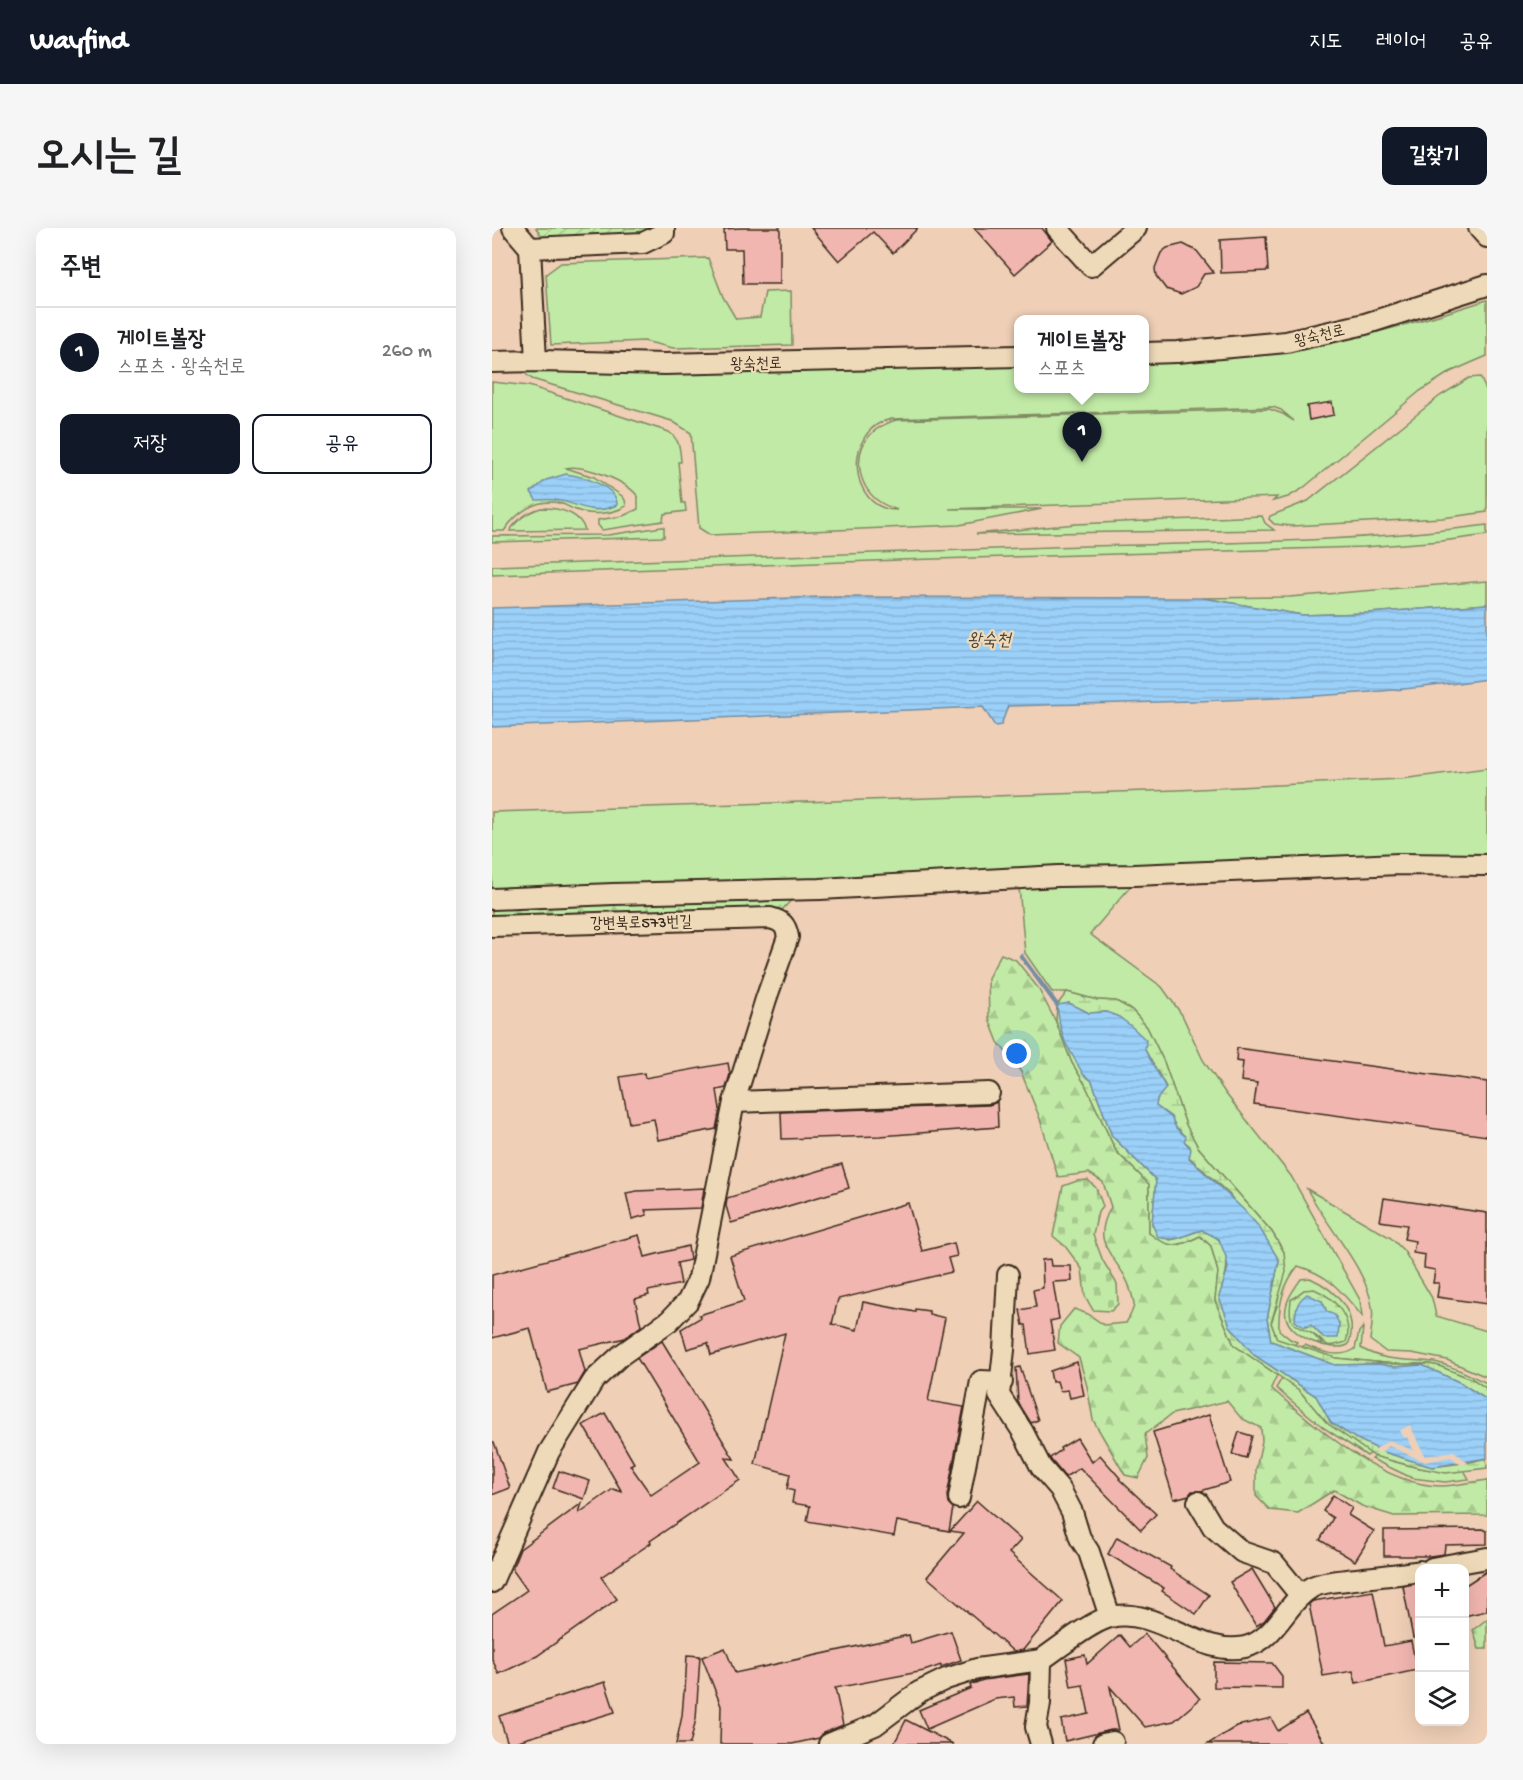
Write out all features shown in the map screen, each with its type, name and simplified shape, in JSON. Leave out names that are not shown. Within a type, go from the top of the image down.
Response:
[{"type":"street","points":[[513,228],[530,248],[536,362]]},
{"type":"street","points":[[530,248],[643,243],[664,233],[664,228]]},
{"type":"street","points":[[1057,228],[1091,266],[1136,228]]},
{"type":"street","points":[[1479,228],[1487,237]]},
{"type":"street","name":"왕숙천로","points":[[1149,352],[1176,352],[1286,342],[1365,324],[1487,285]]},
{"type":"street","name":"왕숙천로","points":[[492,362],[665,364],[1014,356]]},
{"type":"street","points":[[492,899],[820,889],[1058,876],[1399,864],[1487,865]]},
{"type":"street","name":"강변북로573번길","points":[[492,926],[770,918],[780,920],[786,927],[788,937],[734,1102]]},
{"type":"street","points":[[492,1582],[549,1452],[594,1380],[621,1355],[669,1321],[688,1301],[699,1278],[734,1102],[989,1093]]},
{"type":"street","points":[[1008,1275],[1002,1382],[999,1395],[1023,1432],[1041,1467],[1060,1490],[1072,1512],[1080,1538],[1089,1552],[1110,1617]]},
{"type":"street","points":[[959,1498],[981,1381],[1002,1382]]},
{"type":"street","points":[[1198,1502],[1213,1527],[1242,1552],[1274,1563],[1300,1595]]},
{"type":"street","points":[[1457,1564],[1487,1558]]},
{"type":"street","points":[[829,1744],[875,1725],[920,1692],[946,1679],[977,1669],[1041,1660],[1098,1622],[1110,1617],[1141,1616],[1198,1641],[1231,1648],[1245,1647],[1259,1642],[1300,1595],[1314,1586],[1329,1582],[1415,1571]]},
{"type":"street","points":[[1041,1660],[1040,1703],[1036,1727],[1041,1744]]},
{"type":"green space","points":[[536,228],[650,228],[640,235],[543,238]]},
{"type":"green space","points":[[708,258],[723,297],[736,319],[760,317],[765,292],[791,291],[792,345],[673,348],[644,341],[551,345],[546,274],[561,263]]},
{"type":"green space","points":[[1487,300],[1487,356],[1450,372],[1420,391],[1302,489],[1288,497],[1273,501],[1277,497],[949,509],[1042,509],[959,525],[710,535],[699,528],[691,433],[672,421],[532,379],[522,371],[1014,363],[1014,393],[1149,393],[1149,360],[1257,355],[1323,344],[1389,329]],"holes":[[[1273,407],[1281,410],[1294,421],[1269,409],[896,420],[877,429],[865,441],[860,468],[870,493],[879,502],[897,510],[880,506],[868,497],[857,468],[859,451],[865,437],[876,425],[892,419]]]},
{"type":"green space","points":[[1480,377],[1487,392],[1487,512],[1442,518],[1292,526],[1274,524],[1269,519],[1270,516],[1308,501],[1440,396],[1469,378]]},
{"type":"green space","points":[[492,382],[529,386],[669,432],[680,449],[681,462],[678,462],[682,503],[685,503],[686,511],[664,514],[663,521],[602,530],[598,525],[598,520],[623,516],[638,509],[638,497],[625,485],[605,475],[574,467],[566,468],[594,477],[622,496],[626,506],[615,511],[595,513],[582,512],[559,503],[542,503],[527,508],[514,518],[504,531],[492,531]]},
{"type":"green space","points":[[541,508],[561,510],[573,515],[585,530],[510,531],[523,516]]},
{"type":"green space","points":[[1262,516],[1265,523],[1274,530],[976,534],[1076,524]]},
{"type":"green space","points":[[1487,525],[1487,535],[1364,547],[899,560],[492,575],[492,566],[912,551],[1270,542],[1379,536]]},
{"type":"green space","points":[[664,527],[664,537],[492,542],[492,536],[608,535]]},
{"type":"green space","points":[[1487,581],[1487,604],[1369,613],[1302,615],[1203,598],[1289,597]]},
{"type":"green space","points":[[1487,768],[1487,857],[492,893],[492,812],[1178,790],[1401,779]]},
{"type":"green space","points":[[1102,884],[1131,886],[1090,934],[1162,987],[1182,1015],[1203,1060],[1226,1094],[1291,1176],[1360,1300],[1362,1316],[1327,1280],[1298,1266],[1285,1288],[1279,1321],[1279,1330],[1297,1342],[1294,1345],[1277,1339],[1271,1323],[1277,1306],[1284,1252],[1272,1232],[1198,1147],[1186,1125],[1164,1062],[1147,1027],[1132,1010],[1116,1001],[1097,1000],[1067,992],[1052,992],[1025,953],[1019,887]]},
{"type":"green space","points":[[797,894],[781,911],[576,915],[492,920],[492,903]]},
{"type":"green space","points":[[1001,954],[1016,960],[1038,988],[1116,1151],[1149,1184],[1149,1233],[1163,1242],[1174,1245],[1200,1236],[1211,1246],[1218,1272],[1215,1301],[1234,1345],[1277,1375],[1271,1388],[1350,1451],[1396,1476],[1419,1483],[1441,1486],[1487,1480],[1487,1515],[1394,1516],[1362,1506],[1334,1490],[1298,1513],[1270,1510],[1256,1496],[1256,1469],[1262,1441],[1261,1428],[1241,1418],[1227,1401],[1172,1414],[1145,1434],[1148,1458],[1138,1478],[1125,1475],[1093,1420],[1079,1358],[1058,1343],[1060,1326],[1074,1309],[1088,1314],[1104,1325],[1126,1323],[1133,1310],[1133,1300],[1127,1280],[1104,1243],[1105,1222],[1111,1207],[1103,1182],[1089,1173],[1058,1177],[1039,1116],[1021,1072],[998,1042],[989,1019],[988,978]]},
{"type":"green space","points":[[1067,992],[1097,1000],[1116,1001],[1132,1010],[1147,1027],[1164,1062],[1186,1125],[1198,1147],[1272,1232],[1284,1252],[1286,1272],[1271,1323],[1277,1339],[1336,1358],[1439,1366],[1474,1380],[1487,1389],[1487,1400],[1461,1383],[1422,1365],[1395,1367],[1379,1364],[1335,1365],[1271,1341],[1267,1319],[1279,1260],[1229,1194],[1189,1157],[1190,1146],[1184,1141],[1180,1130],[1176,1128],[1171,1117],[1156,1106],[1157,1099],[1166,1087],[1145,1050],[1107,1012],[1089,1013],[1069,1003],[1083,1074],[1092,1081],[1112,1136],[1156,1180],[1152,1224],[1170,1240],[1202,1230],[1219,1240],[1227,1261],[1219,1297],[1254,1355],[1316,1396],[1331,1423],[1384,1452],[1432,1467],[1486,1458],[1487,1468],[1446,1473],[1374,1456],[1327,1423],[1299,1390],[1234,1345],[1215,1300],[1218,1272],[1211,1246],[1200,1236],[1179,1245],[1173,1245],[1162,1242],[1149,1233],[1149,1184],[1116,1151],[1085,1084],[1072,1063],[1056,1022],[1057,1005]]},
{"type":"green space","points":[[1088,1180],[1096,1188],[1103,1206],[1098,1212],[1093,1235],[1103,1261],[1117,1284],[1118,1304],[1111,1311],[1093,1310],[1085,1296],[1082,1269],[1065,1246],[1053,1236],[1063,1186]]},
{"type":"green space","points":[[1307,1189],[1391,1238],[1404,1251],[1432,1298],[1436,1316],[1487,1331],[1487,1377],[1447,1360],[1412,1353],[1386,1352],[1370,1340],[1373,1311],[1363,1278]]},
{"type":"green space","points":[[1310,1278],[1320,1283],[1344,1305],[1351,1324],[1348,1345],[1332,1347],[1312,1342],[1295,1331],[1289,1324],[1285,1312],[1286,1307],[1301,1279]],"holes":[[[1304,1290],[1322,1344],[1291,1300]]]},
{"type":"green space","points":[[1314,1289],[1335,1303],[1345,1317],[1348,1333],[1346,1342],[1328,1345],[1292,1322],[1291,1300],[1304,1290]],"holes":[[[1322,1301],[1327,1312],[1324,1338],[1311,1325],[1304,1327]]]},
{"type":"green space","points":[[1363,1327],[1361,1348],[1369,1352],[1387,1358],[1434,1362],[1448,1366],[1487,1383],[1487,1389],[1474,1380],[1439,1366],[1336,1358],[1300,1348],[1305,1345],[1330,1353],[1349,1352],[1355,1349],[1359,1332]]},
{"type":"green space","points":[[1282,1378],[1299,1390],[1327,1423],[1371,1453],[1367,1456],[1324,1428],[1276,1388]]},
{"type":"green space","points":[[1376,1456],[1430,1470],[1464,1470],[1469,1479],[1445,1482],[1412,1478],[1372,1459]]},
{"type":"green space","points":[[1487,1619],[1487,1649],[1479,1649],[1473,1630]]},
{"type":"water","points":[[566,474],[605,487],[616,498],[617,505],[599,510],[555,500],[536,500],[531,492],[546,480]]},
{"type":"water","name":"왕숙천","points":[[821,597],[1203,598],[1302,615],[1369,613],[1487,604],[1487,679],[1428,687],[1308,696],[1008,706],[1001,725],[995,726],[983,707],[492,727],[492,608]]},
{"type":"water","points":[[1069,1003],[1089,1013],[1107,1012],[1119,1017],[1146,1040],[1145,1050],[1166,1088],[1157,1099],[1156,1106],[1171,1117],[1176,1128],[1186,1137],[1184,1141],[1191,1149],[1189,1158],[1259,1227],[1279,1260],[1267,1319],[1271,1341],[1335,1365],[1379,1364],[1395,1367],[1422,1365],[1461,1383],[1487,1400],[1487,1458],[1432,1467],[1384,1452],[1331,1423],[1316,1396],[1254,1355],[1230,1326],[1219,1297],[1228,1268],[1219,1239],[1202,1230],[1171,1239],[1158,1237],[1152,1224],[1156,1180],[1112,1136],[1092,1081],[1083,1074],[1065,1042],[1057,1005]]},
{"type":"water","points":[[1307,1294],[1322,1301],[1327,1312],[1335,1315],[1339,1324],[1338,1338],[1324,1338],[1311,1325],[1304,1327],[1295,1321],[1297,1306]]},
{"type":"pier","points":[[1410,1425],[1425,1456],[1454,1451],[1468,1463],[1461,1465],[1451,1457],[1425,1462],[1389,1446],[1380,1453],[1374,1450],[1389,1440],[1414,1451],[1407,1437],[1404,1438],[1399,1431]]},
{"type":"building","points":[[780,228],[780,284],[743,284],[742,249],[725,249],[724,229]]},
{"type":"building","points":[[811,228],[918,228],[893,253],[873,232],[839,261]]},
{"type":"building","points":[[974,228],[1042,228],[1052,241],[1015,274]]},
{"type":"building","points":[[1266,237],[1268,271],[1221,273],[1220,240]]},
{"type":"building","points":[[1183,244],[1197,251],[1214,273],[1204,274],[1196,287],[1181,294],[1166,289],[1156,276],[1155,268],[1161,253],[1167,248]]},
{"type":"building","points":[[1332,402],[1334,415],[1309,420],[1307,406]]},
{"type":"building","points":[[1237,1048],[1487,1082],[1487,1136],[1254,1104],[1257,1083],[1241,1081],[1243,1062],[1236,1061]]},
{"type":"building","points":[[728,1063],[730,1074],[726,1088],[717,1090],[720,1109],[716,1129],[658,1140],[654,1119],[629,1123],[620,1077],[644,1073],[645,1078]]},
{"type":"building","points":[[997,1102],[998,1127],[880,1136],[782,1139],[781,1112],[989,1105]]},
{"type":"building","points":[[842,1164],[849,1188],[731,1223],[726,1206],[727,1198]]},
{"type":"building","points":[[704,1188],[701,1208],[645,1210],[647,1215],[632,1219],[626,1193]]},
{"type":"building","points":[[1384,1198],[1487,1213],[1487,1304],[1437,1297],[1439,1283],[1433,1283],[1435,1270],[1424,1268],[1425,1255],[1413,1253],[1415,1241],[1404,1239],[1407,1225],[1380,1221]]},
{"type":"building","points":[[908,1203],[922,1251],[954,1243],[957,1256],[948,1258],[952,1272],[838,1299],[832,1324],[857,1330],[863,1302],[915,1312],[915,1309],[929,1311],[929,1314],[945,1318],[928,1401],[964,1407],[947,1496],[948,1503],[953,1508],[949,1531],[897,1521],[894,1536],[807,1521],[810,1506],[792,1503],[794,1491],[787,1489],[790,1474],[755,1464],[785,1333],[711,1355],[708,1343],[687,1349],[681,1329],[700,1318],[699,1315],[744,1301],[730,1256]]},
{"type":"building","points":[[639,1235],[645,1257],[688,1246],[690,1260],[677,1263],[681,1284],[648,1291],[649,1295],[635,1299],[641,1326],[625,1338],[579,1349],[585,1372],[578,1384],[547,1392],[530,1328],[492,1338],[492,1275]]},
{"type":"building","points":[[1050,1259],[1051,1266],[1071,1266],[1072,1281],[1053,1282],[1059,1319],[1050,1321],[1055,1350],[1030,1354],[1026,1325],[1023,1325],[1020,1310],[1036,1307],[1033,1290],[1043,1288],[1042,1260]]},
{"type":"building","points":[[662,1341],[734,1459],[726,1458],[740,1480],[601,1577],[617,1599],[537,1656],[499,1674],[492,1659],[492,1614],[527,1590],[512,1569],[520,1549],[582,1503],[579,1513],[613,1489],[622,1492],[583,1425],[605,1413],[634,1463],[630,1465],[651,1495],[700,1462],[637,1358]]},
{"type":"building","points":[[1077,1362],[1084,1395],[1070,1398],[1068,1390],[1060,1391],[1057,1381],[1052,1382],[1050,1371]]},
{"type":"building","points":[[1020,1367],[1038,1420],[1031,1423],[1018,1402],[1016,1368]]},
{"type":"building","points":[[1209,1415],[1230,1482],[1201,1491],[1192,1491],[1189,1495],[1174,1499],[1153,1432]]},
{"type":"building","points":[[1239,1432],[1252,1436],[1246,1458],[1232,1454]]},
{"type":"building","points":[[1077,1438],[1092,1462],[1100,1455],[1119,1479],[1156,1514],[1141,1530],[1080,1468],[1065,1477],[1051,1460],[1050,1458],[1061,1450],[1060,1448]]},
{"type":"building","points":[[492,1442],[494,1442],[510,1488],[492,1495]]},
{"type":"building","points":[[559,1471],[590,1481],[584,1499],[553,1488]]},
{"type":"building","points":[[1333,1495],[1352,1508],[1348,1515],[1374,1531],[1355,1561],[1320,1540],[1333,1518],[1323,1511]]},
{"type":"building","points":[[977,1501],[1021,1540],[1009,1553],[1063,1601],[1023,1650],[1014,1652],[927,1577],[964,1533],[950,1531]]},
{"type":"building","points":[[1483,1529],[1487,1531],[1487,1544],[1445,1545],[1444,1554],[1430,1556],[1384,1556],[1384,1530]]},
{"type":"building","points":[[1117,1537],[1171,1567],[1170,1569],[1209,1595],[1196,1614],[1162,1591],[1164,1588],[1108,1554]]},
{"type":"building","points":[[1252,1569],[1275,1607],[1264,1621],[1256,1626],[1230,1582]]},
{"type":"building","points":[[1487,1571],[1487,1611],[1469,1615],[1469,1583]]},
{"type":"building","points":[[1415,1584],[1415,1638],[1413,1638],[1403,1586]]},
{"type":"building","points":[[1373,1591],[1384,1646],[1411,1641],[1415,1670],[1356,1683],[1353,1671],[1323,1676],[1309,1604],[1313,1601]]},
{"type":"building","points":[[951,1631],[961,1660],[924,1671],[835,1688],[843,1725],[824,1733],[819,1738],[792,1744],[720,1744],[721,1706],[702,1657],[725,1648],[735,1673],[909,1635],[911,1643]]},
{"type":"building","points":[[1145,1634],[1200,1699],[1174,1721],[1145,1727],[1110,1687],[1119,1730],[1065,1741],[1061,1720],[1089,1714],[1083,1685],[1071,1687],[1066,1659],[1085,1655],[1087,1664],[1120,1635],[1130,1647]]},
{"type":"building","points":[[687,1655],[700,1656],[696,1719],[690,1744],[676,1744],[682,1716]]},
{"type":"building","points":[[1214,1662],[1272,1663],[1282,1676],[1282,1688],[1214,1687]]},
{"type":"building","points":[[1029,1674],[1027,1706],[1015,1707],[1014,1697],[995,1699],[927,1729],[919,1710],[971,1688],[970,1685],[983,1680]]},
{"type":"building","points":[[605,1682],[615,1712],[508,1744],[499,1716]]},
{"type":"building","points":[[1306,1713],[1325,1744],[1208,1744],[1237,1726],[1271,1718],[1278,1731]]},
{"type":"building","points":[[906,1720],[953,1744],[894,1744]]},
{"type":"waterway","points":[[1021,956],[1057,1005]]},
{"type":"place","name":"게이트볼장","points":[[1082,462]]}]
